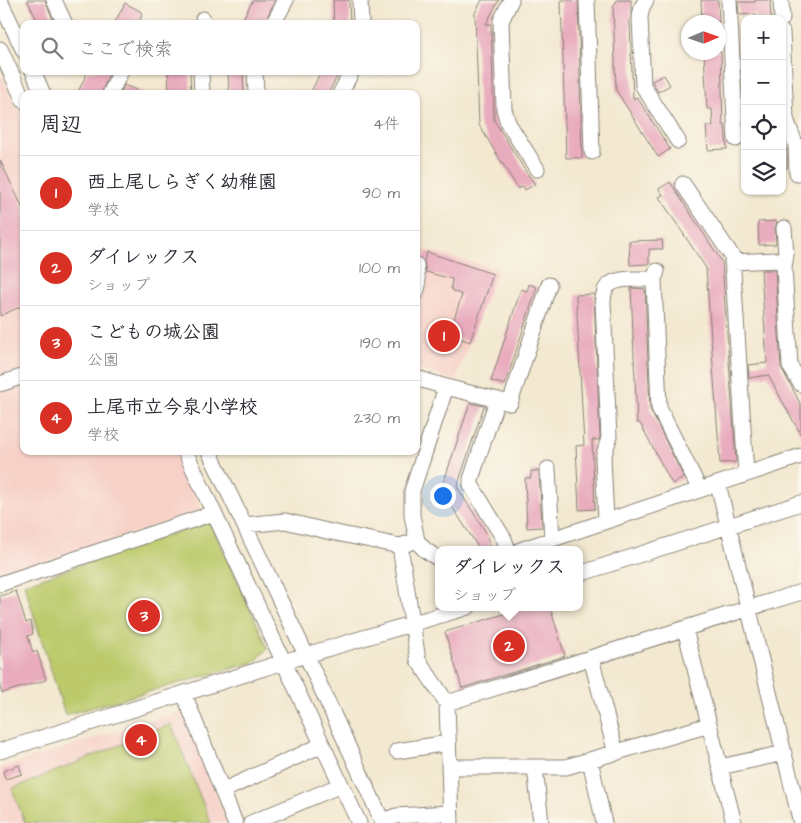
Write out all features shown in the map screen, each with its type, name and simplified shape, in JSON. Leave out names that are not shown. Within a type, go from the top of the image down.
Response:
[{"type":"street","points":[[54,0],[63,20]]},
{"type":"street","points":[[275,20],[286,0]]},
{"type":"street","points":[[360,0],[361,20]]},
{"type":"street","points":[[510,0],[501,21],[504,109],[508,123],[537,169]]},
{"type":"street","points":[[587,0],[592,152]]},
{"type":"street","points":[[646,0],[640,17],[643,86],[678,141]]},
{"type":"street","points":[[729,0],[736,139]]},
{"type":"street","points":[[781,0],[782,15]]},
{"type":"street","points":[[0,1],[20,43]]},
{"type":"street","points":[[0,49],[20,92]]},
{"type":"street","points":[[783,60],[786,119],[796,146],[797,172],[801,172]]},
{"type":"street","points":[[35,75],[41,90]]},
{"type":"street","points":[[112,90],[119,75]]},
{"type":"street","points":[[201,75],[202,90]]},
{"type":"street","points":[[255,75],[256,90]]},
{"type":"street","points":[[342,90],[350,75]]},
{"type":"street","points":[[684,184],[732,256],[746,474]]},
{"type":"street","points":[[784,228],[790,366],[801,384]]},
{"type":"street","points":[[732,262],[777,260],[785,262]]},
{"type":"street","points":[[606,521],[603,458],[609,438],[603,302],[605,290],[616,281],[656,275],[659,408],[700,490]]},
{"type":"street","points":[[420,379],[446,388],[510,403],[549,285]]},
{"type":"street","points":[[0,384],[20,377]]},
{"type":"street","points":[[435,556],[425,550],[417,540],[412,515],[412,491],[446,388]]},
{"type":"street","points":[[497,400],[471,485],[507,546]]},
{"type":"street","points":[[187,455],[358,823]]},
{"type":"street","points":[[211,455],[383,822],[396,816],[451,818],[447,703],[418,660],[400,546]]},
{"type":"street","points":[[532,546],[801,456]]},
{"type":"street","points":[[548,469],[552,539]]},
{"type":"street","points":[[718,484],[750,608],[784,753],[799,806],[801,823]]},
{"type":"street","points":[[583,573],[801,503]]},
{"type":"street","points":[[0,584],[214,513]]},
{"type":"street","points":[[244,525],[285,521],[400,546],[417,540]]},
{"type":"street","points":[[447,703],[801,592]]},
{"type":"street","points":[[0,751],[306,655],[455,611]]},
{"type":"street","points":[[685,628],[734,823]]},
{"type":"street","points":[[590,658],[616,753]]},
{"type":"street","points":[[184,694],[235,823]]},
{"type":"street","points":[[449,767],[566,767],[709,725]]},
{"type":"street","points":[[396,752],[448,743]]},
{"type":"street","points":[[222,790],[322,745]]},
{"type":"street","points":[[720,767],[784,753]]},
{"type":"street","points":[[590,760],[604,823]]},
{"type":"street","points":[[535,767],[541,823]]},
{"type":"street","points":[[252,823],[283,817],[341,785]]},
{"type":"shaded area","points":[[0,73],[20,115],[20,369],[0,376]]},
{"type":"shaded area","points":[[422,249],[498,269],[455,381],[420,369],[420,297],[422,293]]},
{"type":"shaded area","points":[[20,386],[20,455],[177,455],[201,510],[0,576],[0,393]]},
{"type":"shaded area","points":[[179,712],[185,713],[227,823],[0,823],[0,768]]},
{"type":"green space","points":[[210,521],[268,648],[255,662],[65,715],[24,584]]},
{"type":"green space","points":[[171,724],[211,823],[25,823],[12,789]]},
{"type":"building","points":[[27,0],[45,0],[53,20],[37,20]]},
{"type":"building","points":[[253,0],[275,0],[266,20],[242,20]]},
{"type":"building","points":[[333,0],[349,0],[350,20],[334,20]]},
{"type":"building","points":[[482,0],[499,0],[486,24],[491,24],[494,120],[535,184],[525,190],[523,186],[518,189],[479,125],[475,13]]},
{"type":"building","points":[[561,0],[578,0],[582,158],[566,158]]},
{"type":"building","points":[[617,0],[631,0],[631,18],[628,23],[630,23],[633,99],[637,97],[670,149],[658,157],[616,90],[613,7]]},
{"type":"building","points":[[701,0],[718,0],[719,15],[702,15]]},
{"type":"building","points":[[755,0],[770,0],[771,15],[739,15],[738,2],[755,2]]},
{"type":"building","points":[[125,3],[142,14],[140,20],[116,20]]},
{"type":"building","points":[[704,60],[721,60],[723,125],[725,125],[727,149],[708,150],[706,126],[713,126],[712,109],[707,109]]},
{"type":"building","points":[[86,75],[108,75],[103,90],[79,90]]},
{"type":"building","points":[[168,75],[190,75],[191,90],[169,90]]},
{"type":"building","points":[[228,75],[243,75],[244,90],[229,90]]},
{"type":"building","points":[[319,75],[338,75],[330,90],[312,90]]},
{"type":"building","points":[[664,75],[670,85],[658,92],[652,81]]},
{"type":"building","points":[[124,85],[136,90],[122,90]]},
{"type":"building","points":[[786,149],[787,149],[786,168]]},
{"type":"building","points":[[0,160],[20,202],[20,307],[0,316]]},
{"type":"building","points":[[670,182],[722,262],[736,462],[720,463],[706,268],[659,197],[663,195],[659,189]]},
{"type":"building","points":[[777,221],[775,229],[776,244],[759,245],[758,222]]},
{"type":"building","points":[[662,240],[663,249],[649,249],[649,264],[630,265],[629,241]]},
{"type":"building","points":[[427,252],[493,274],[470,342],[449,334],[462,295],[451,288],[452,279],[426,272],[424,261]]},
{"type":"building","points":[[761,270],[775,270],[781,367],[801,405],[801,435],[768,375],[749,378],[748,365],[767,363]]},
{"type":"building","points":[[529,284],[537,287],[505,385],[491,381],[521,289],[527,291]]},
{"type":"building","points":[[631,288],[645,289],[650,409],[684,478],[672,484],[640,423],[637,423]]},
{"type":"building","points":[[594,294],[600,437],[599,440],[592,440],[595,509],[579,510],[576,446],[584,445],[576,295]]},
{"type":"building","points":[[470,403],[484,406],[457,487],[489,537],[487,538],[491,544],[488,546],[477,546],[444,494],[440,493]]},
{"type":"building","points":[[531,471],[539,471],[542,527],[527,528],[525,478],[531,478]]},
{"type":"building","points":[[16,591],[26,623],[31,621],[33,634],[28,636],[33,653],[37,651],[46,680],[2,693],[0,687],[0,596]]},
{"type":"building","points":[[514,611],[551,611],[565,656],[462,688],[445,632]]},
{"type":"building","points":[[19,765],[22,774],[5,779],[3,771]]},
{"type":"place","name":"西上尾しらぎく幼稚園","points":[[444,336]]},
{"type":"place","name":"こどもの城公園","points":[[144,616]]},
{"type":"place","name":"ダイレックス","points":[[509,646]]},
{"type":"place","name":"上尾市立今泉小学校","points":[[141,740]]}]
